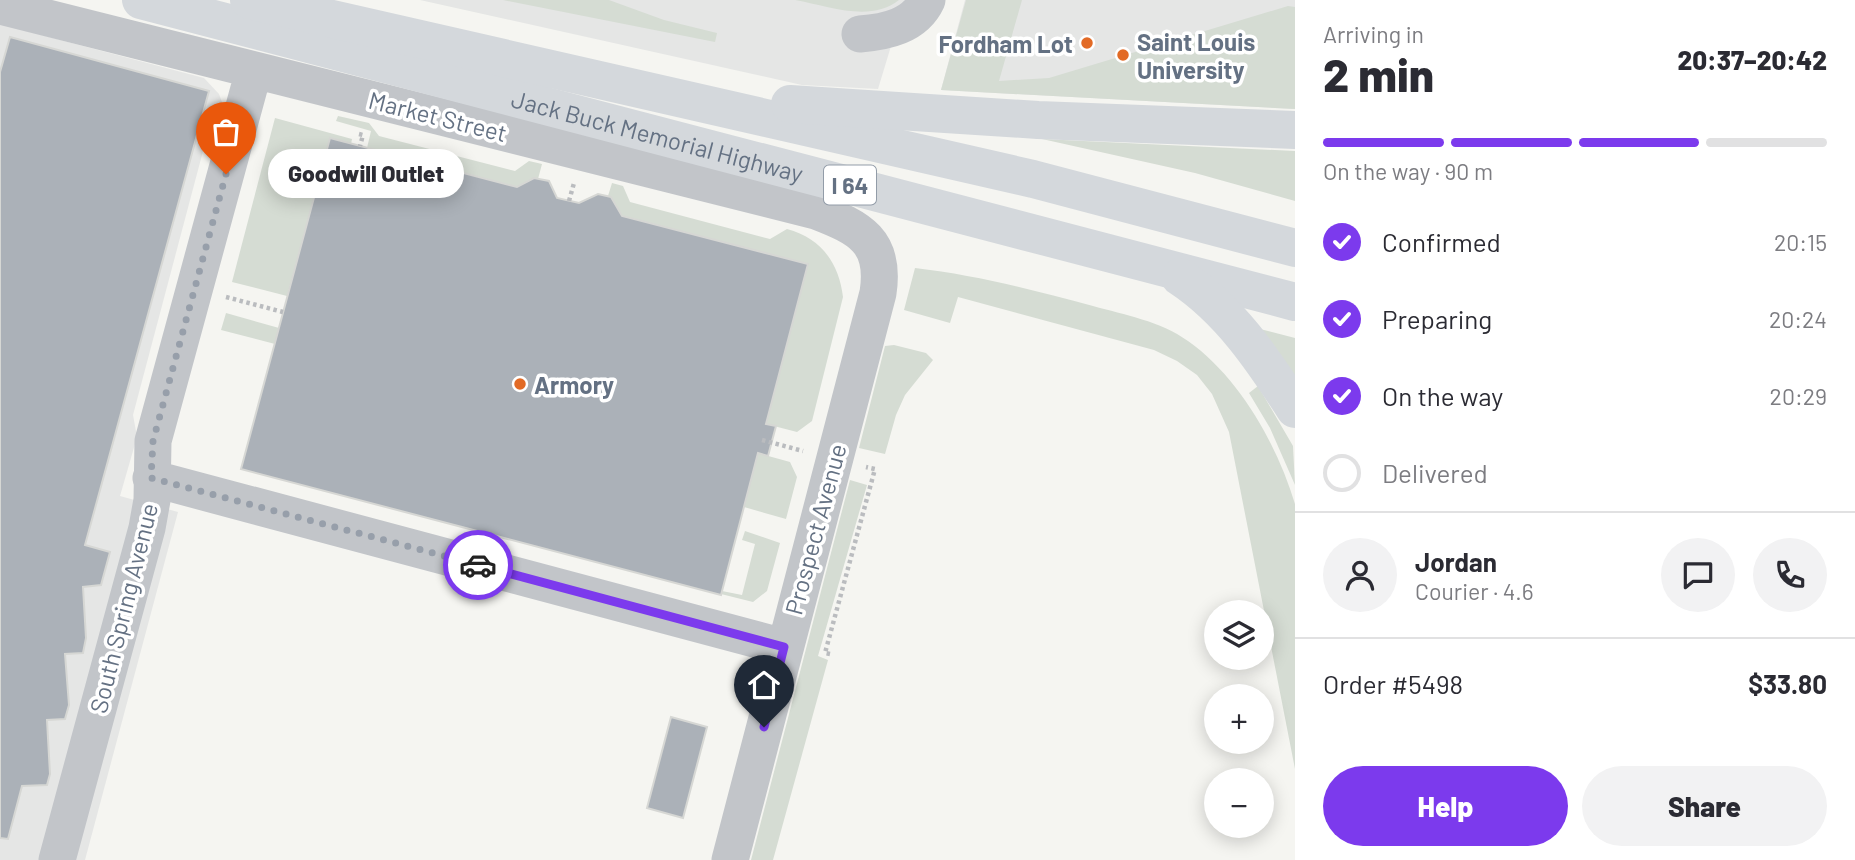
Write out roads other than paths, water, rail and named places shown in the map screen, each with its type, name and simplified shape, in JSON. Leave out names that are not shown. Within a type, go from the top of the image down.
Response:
[{"type":"highway","name":"Jack Buck Memorial Highway","points":[[141,0],[1295,302]]},
{"type":"highway","name":"Jack Buck Memorial Highway","points":[[249,0],[1033,179],[1295,248]]},
{"type":"highway","points":[[406,69],[712,99],[1038,120],[1295,130]]},
{"type":"highway","points":[[1033,179],[1190,283],[1218,307],[1251,344],[1295,409]]},
{"type":"street","points":[[860,34],[884,32],[906,23],[922,11],[927,0]]},
{"type":"street","name":"Market Street","points":[[0,6],[816,211],[846,222],[870,240]]},
{"type":"street","name":"South Spring Avenue","points":[[57,860],[147,528],[153,441],[254,70]]},
{"type":"street","name":"Prospect Avenue","points":[[730,860],[878,293],[878,258],[870,240]]},
{"type":"street","points":[[151,478],[784,647]]},
{"type":"place","name":"Fordham Lot","points":[[1087,43]]},
{"type":"place","name":"Saint Louis University","points":[[1123,55]]},
{"type":"place","name":"Goodwill Outlet","points":[[226,174]]},
{"type":"place","name":"Armory","points":[[520,384]]}]
